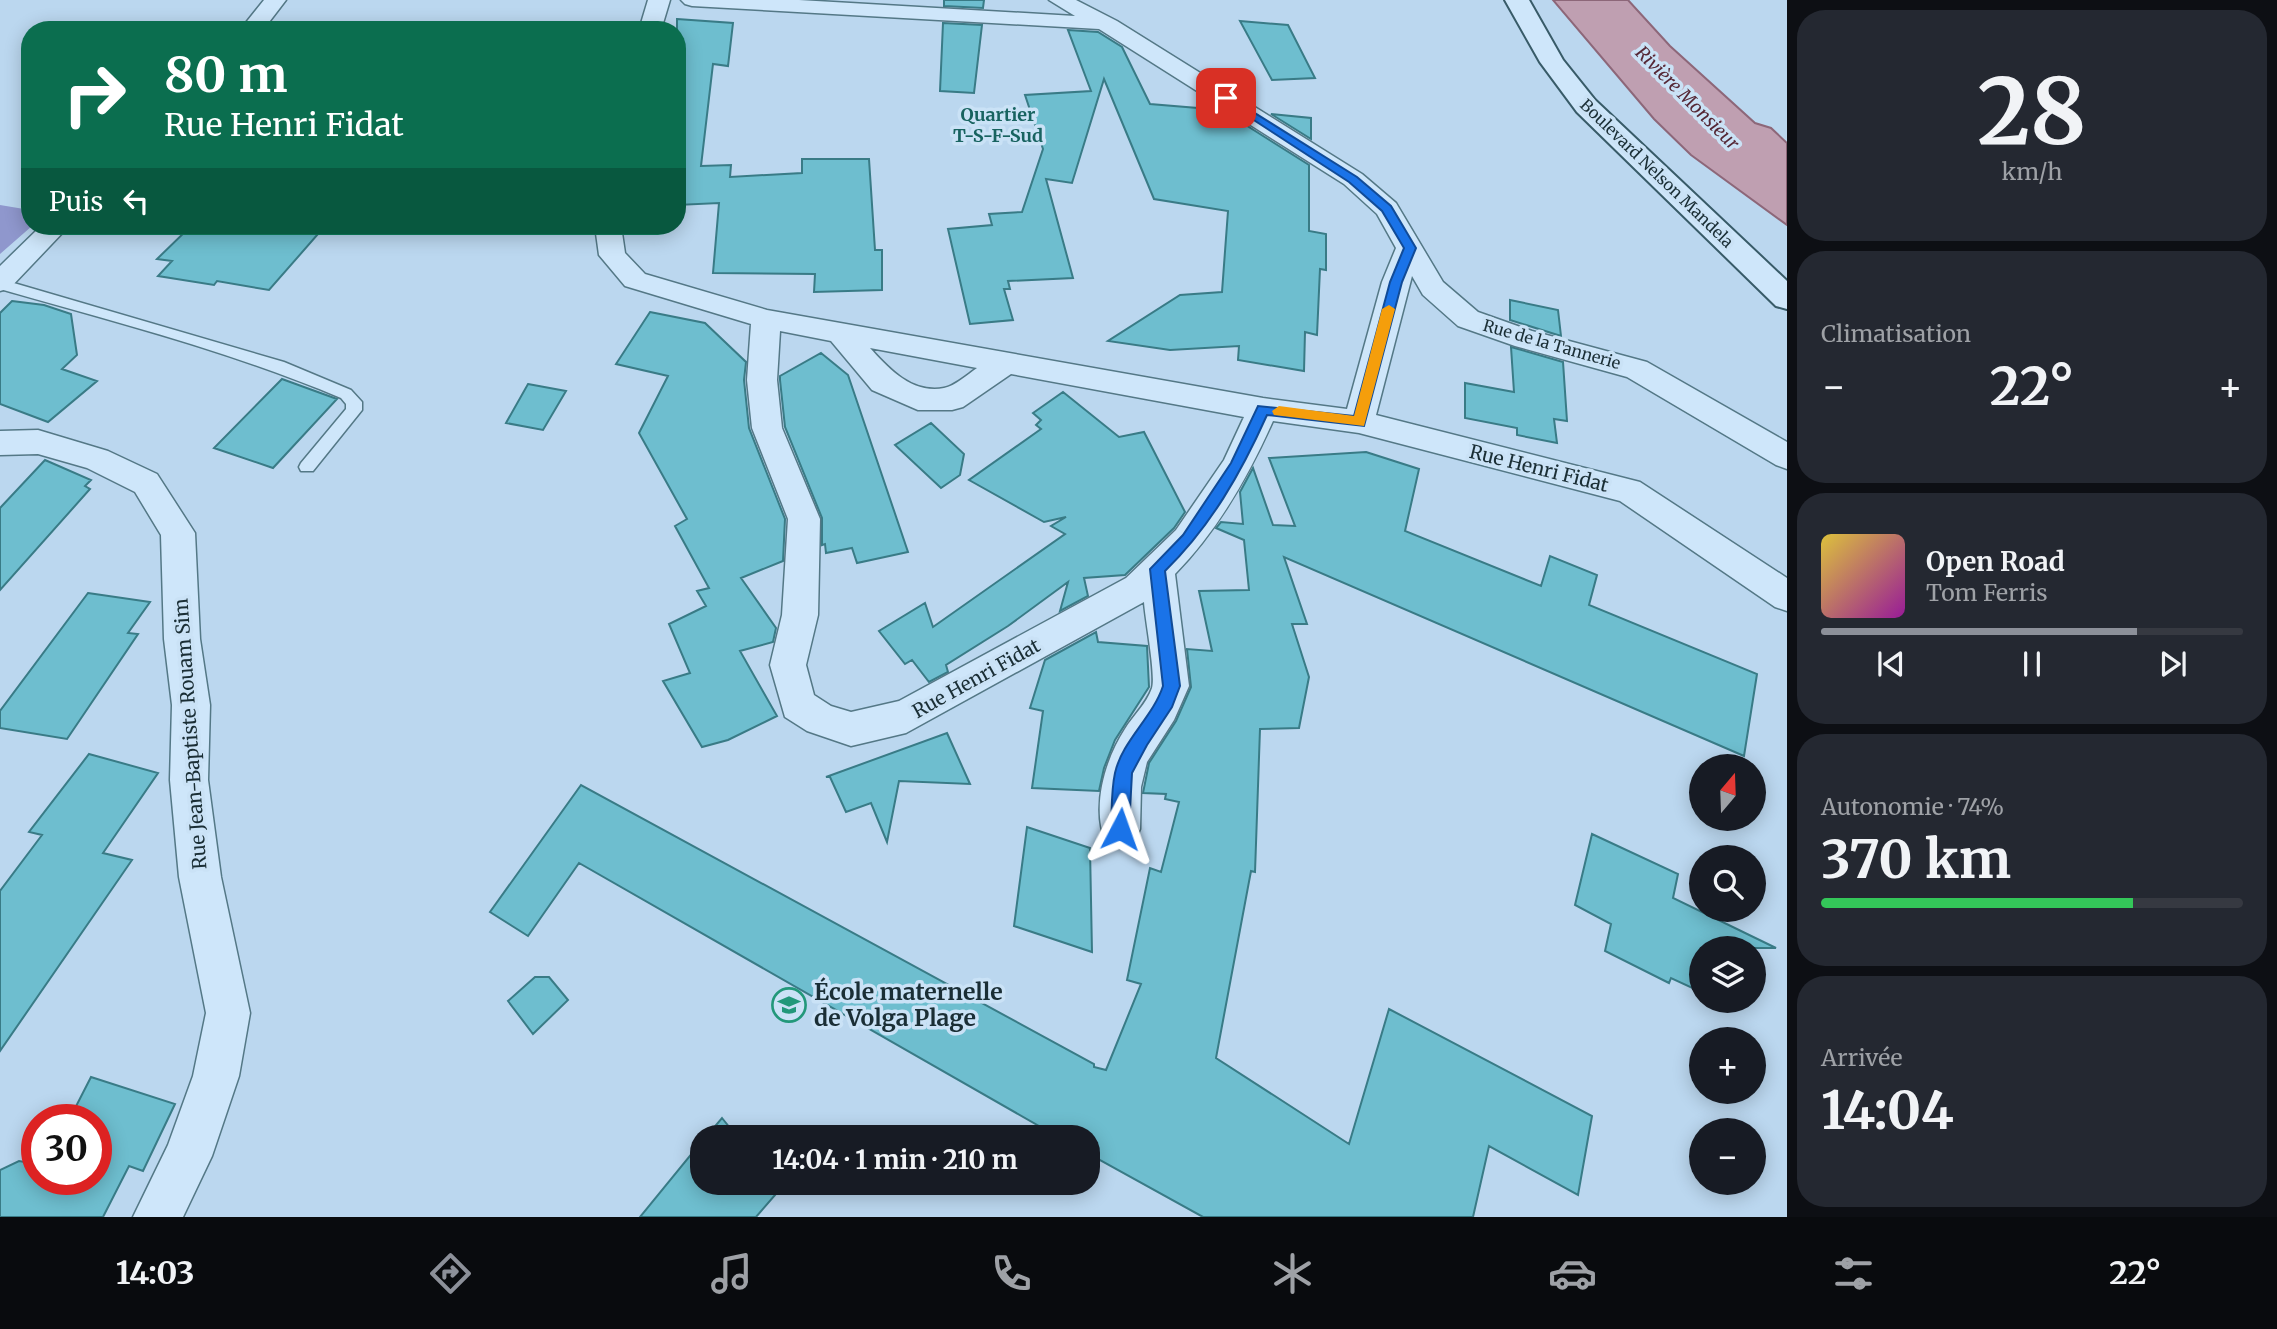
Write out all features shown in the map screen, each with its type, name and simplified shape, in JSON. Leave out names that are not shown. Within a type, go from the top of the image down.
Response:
[{"type":"street","points":[[258,21],[275,0]]},
{"type":"street","points":[[653,21],[659,0]]},
{"type":"street","name":"Rue de la Tannerie","points":[[692,0],[1109,26],[1353,179],[1387,209],[1433,288],[1468,319],[1525,339],[1637,369],[1787,457]]},
{"type":"street","points":[[1060,0],[1109,26]]},
{"type":"street","name":"Boulevard Nelson Mandela","points":[[1517,0],[1552,62],[1586,106],[1787,299]]},
{"type":"street","points":[[0,283],[47,235]]},
{"type":"street","name":"Rue Henri Fidat","points":[[609,235],[612,255],[635,280],[765,319],[1263,409],[1359,422],[1629,491],[1787,597]]},
{"type":"street","points":[[1359,422],[1396,282],[1410,248]]},
{"type":"street","name":"Rue Henri Fidat","points":[[765,319],[762,380],[767,428],[804,519],[800,615],[788,665],[798,705],[820,719],[851,729],[906,716],[1138,589],[1188,539],[1237,466],[1263,409]]},
{"type":"street","points":[[841,334],[883,382],[918,399],[952,399],[1004,364]]},
{"type":"street","name":"Rue Jean-Baptiste Rouam Sim","points":[[0,443],[38,442],[97,459],[146,483],[178,533],[182,639],[191,705],[189,780],[200,877],[228,1013],[216,1076],[188,1156],[157,1217]]},
{"type":"street","points":[[1120,829],[1124,773],[1140,740],[1166,702],[1171,686],[1157,569]]},
{"type":"lane","points":[[0,283],[228,349],[279,366],[346,394],[354,402],[354,411],[307,467]]},
{"type":"shaded area","points":[[0,205],[21,208],[22,235],[0,254]]},
{"type":"water","name":"Rivière Monsieur","points":[[1553,0],[1628,0],[1670,46],[1755,123],[1771,128],[1787,143],[1787,225],[1691,155],[1654,119]]},
{"type":"building","points":[[944,0],[984,0],[983,8],[944,6]]},
{"type":"building","points":[[677,19],[733,23],[728,66],[713,64],[701,166],[731,165],[730,177],[802,173],[802,159],[869,159],[875,250],[882,250],[882,290],[814,292],[815,274],[713,273],[719,203],[686,205],[686,21]]},
{"type":"building","points":[[1240,21],[1288,25],[1315,78],[1272,80]]},
{"type":"building","points":[[943,23],[982,25],[974,93],[940,91]]},
{"type":"building","points":[[1068,30],[1098,32],[1122,47],[1150,104],[1222,110],[1309,165],[1309,231],[1326,234],[1326,270],[1320,269],[1317,335],[1305,332],[1304,371],[1238,360],[1239,346],[1170,350],[1108,341],[1180,295],[1222,292],[1228,211],[1154,199],[1104,79],[1072,183],[1046,179],[1073,278],[1008,281],[1010,289],[1004,289],[1013,320],[970,324],[948,229],[992,225],[989,214],[1022,212],[1043,149],[1025,95],[1091,91]]},
{"type":"building","points":[[1271,114],[1311,118],[1311,139]]},
{"type":"building","points":[[182,235],[317,235],[269,290],[217,281],[214,285],[158,276],[172,261],[157,259]]},
{"type":"building","points":[[1510,300],[1558,310],[1561,336],[1510,320]]},
{"type":"building","points":[[12,301],[44,305],[71,314],[77,355],[62,369],[97,381],[48,422],[0,404],[0,313]]},
{"type":"building","points":[[650,312],[705,323],[746,362],[744,380],[749,428],[785,519],[783,561],[741,578],[776,628],[773,642],[740,651],[777,716],[728,740],[702,747],[663,681],[690,673],[669,624],[706,606],[697,591],[709,588],[675,526],[687,519],[639,433],[668,376],[616,364]]},
{"type":"building","points":[[1511,347],[1563,362],[1567,421],[1554,419],[1557,443],[1517,435],[1517,428],[1465,418],[1465,383],[1514,392]]},
{"type":"building","points":[[821,353],[848,375],[908,552],[857,563],[852,548],[826,553],[825,544],[822,545],[822,518],[785,427],[780,380],[780,376]]},
{"type":"building","points":[[282,379],[337,399],[273,468],[214,448]]},
{"type":"building","points":[[528,384],[566,391],[543,430],[506,423]]},
{"type":"building","points":[[1063,392],[1119,437],[1144,432],[1185,512],[1174,528],[1125,575],[1084,578],[1088,596],[1060,611],[1068,582],[1008,626],[946,665],[948,672],[929,682],[912,660],[905,664],[879,631],[925,603],[933,627],[1065,534],[1051,526],[1066,517],[1044,522],[969,480],[1041,429],[1036,425],[1041,420],[1033,413]]},
{"type":"building","points":[[931,423],[964,454],[960,475],[941,488],[895,445]]},
{"type":"building","points":[[1366,452],[1419,469],[1405,531],[1541,586],[1550,556],[1597,575],[1589,605],[1757,674],[1744,754],[1739,754],[1284,557],[1307,624],[1292,624],[1309,677],[1299,728],[1260,729],[1255,872],[1251,871],[1216,1058],[1349,1144],[1389,1009],[1592,1116],[1578,1195],[1489,1146],[1473,1217],[1203,1217],[1100,1160],[1100,1125],[1037,1125],[579,863],[528,936],[490,912],[581,785],[1094,1064],[1094,1067],[1106,1070],[1141,984],[1127,980],[1150,868],[1161,872],[1179,802],[1165,799],[1166,794],[1143,793],[1149,763],[1176,721],[1191,687],[1187,649],[1212,651],[1199,591],[1249,590],[1244,540],[1216,528],[1221,522],[1243,524],[1240,492],[1253,468],[1273,525],[1295,526],[1269,458]]},
{"type":"building","points":[[45,460],[91,480],[85,486],[90,489],[0,590],[0,508]]},
{"type":"building","points":[[88,593],[150,602],[128,633],[138,634],[67,739],[0,728],[0,711]]},
{"type":"building","points":[[1096,632],[1098,642],[1147,646],[1149,687],[1115,740],[1104,768],[1099,791],[1032,788],[1043,711],[1030,708],[1045,660]]},
{"type":"building","points":[[947,733],[970,784],[899,781],[887,842],[871,803],[846,812],[830,777],[826,777]]},
{"type":"building","points":[[89,754],[158,773],[103,853],[132,860],[0,1051],[0,891],[42,835],[29,832]]},
{"type":"building","points":[[1027,827],[1090,848],[1092,952],[1014,926]]},
{"type":"building","points":[[1592,834],[1678,874],[1673,898],[1689,906],[1689,922],[1722,922],[1751,936],[1689,936],[1689,986],[1671,978],[1669,983],[1605,951],[1611,924],[1575,905]]},
{"type":"building","points":[[535,977],[549,977],[568,1000],[533,1034],[508,1001]]},
{"type":"building","points":[[91,1077],[175,1104],[143,1171],[129,1166],[103,1217],[0,1217],[0,1170],[19,1161],[21,1195],[112,1195],[112,1104],[77,1104]]},
{"type":"building","points":[[722,1118],[728,1125],[716,1125]]},
{"type":"building","points":[[690,1156],[690,1195],[775,1195],[756,1217],[640,1217]]},
{"type":"slow traffic","points":[[1279,411],[1359,422],[1389,309]]},
{"type":"place","name":"École maternelle de Volga Plage","points":[[789,1005]]},
{"type":"district","name":"Quartier T-S-F-Sud","points":[[998,125]]},
{"type":"route","points":[[1120,829],[1124,773],[1140,740],[1166,702],[1171,686],[1171,668],[1157,569],[1188,539],[1237,466],[1263,409],[1359,422],[1396,282],[1410,248],[1387,209],[1353,179],[1226,98]]}]
